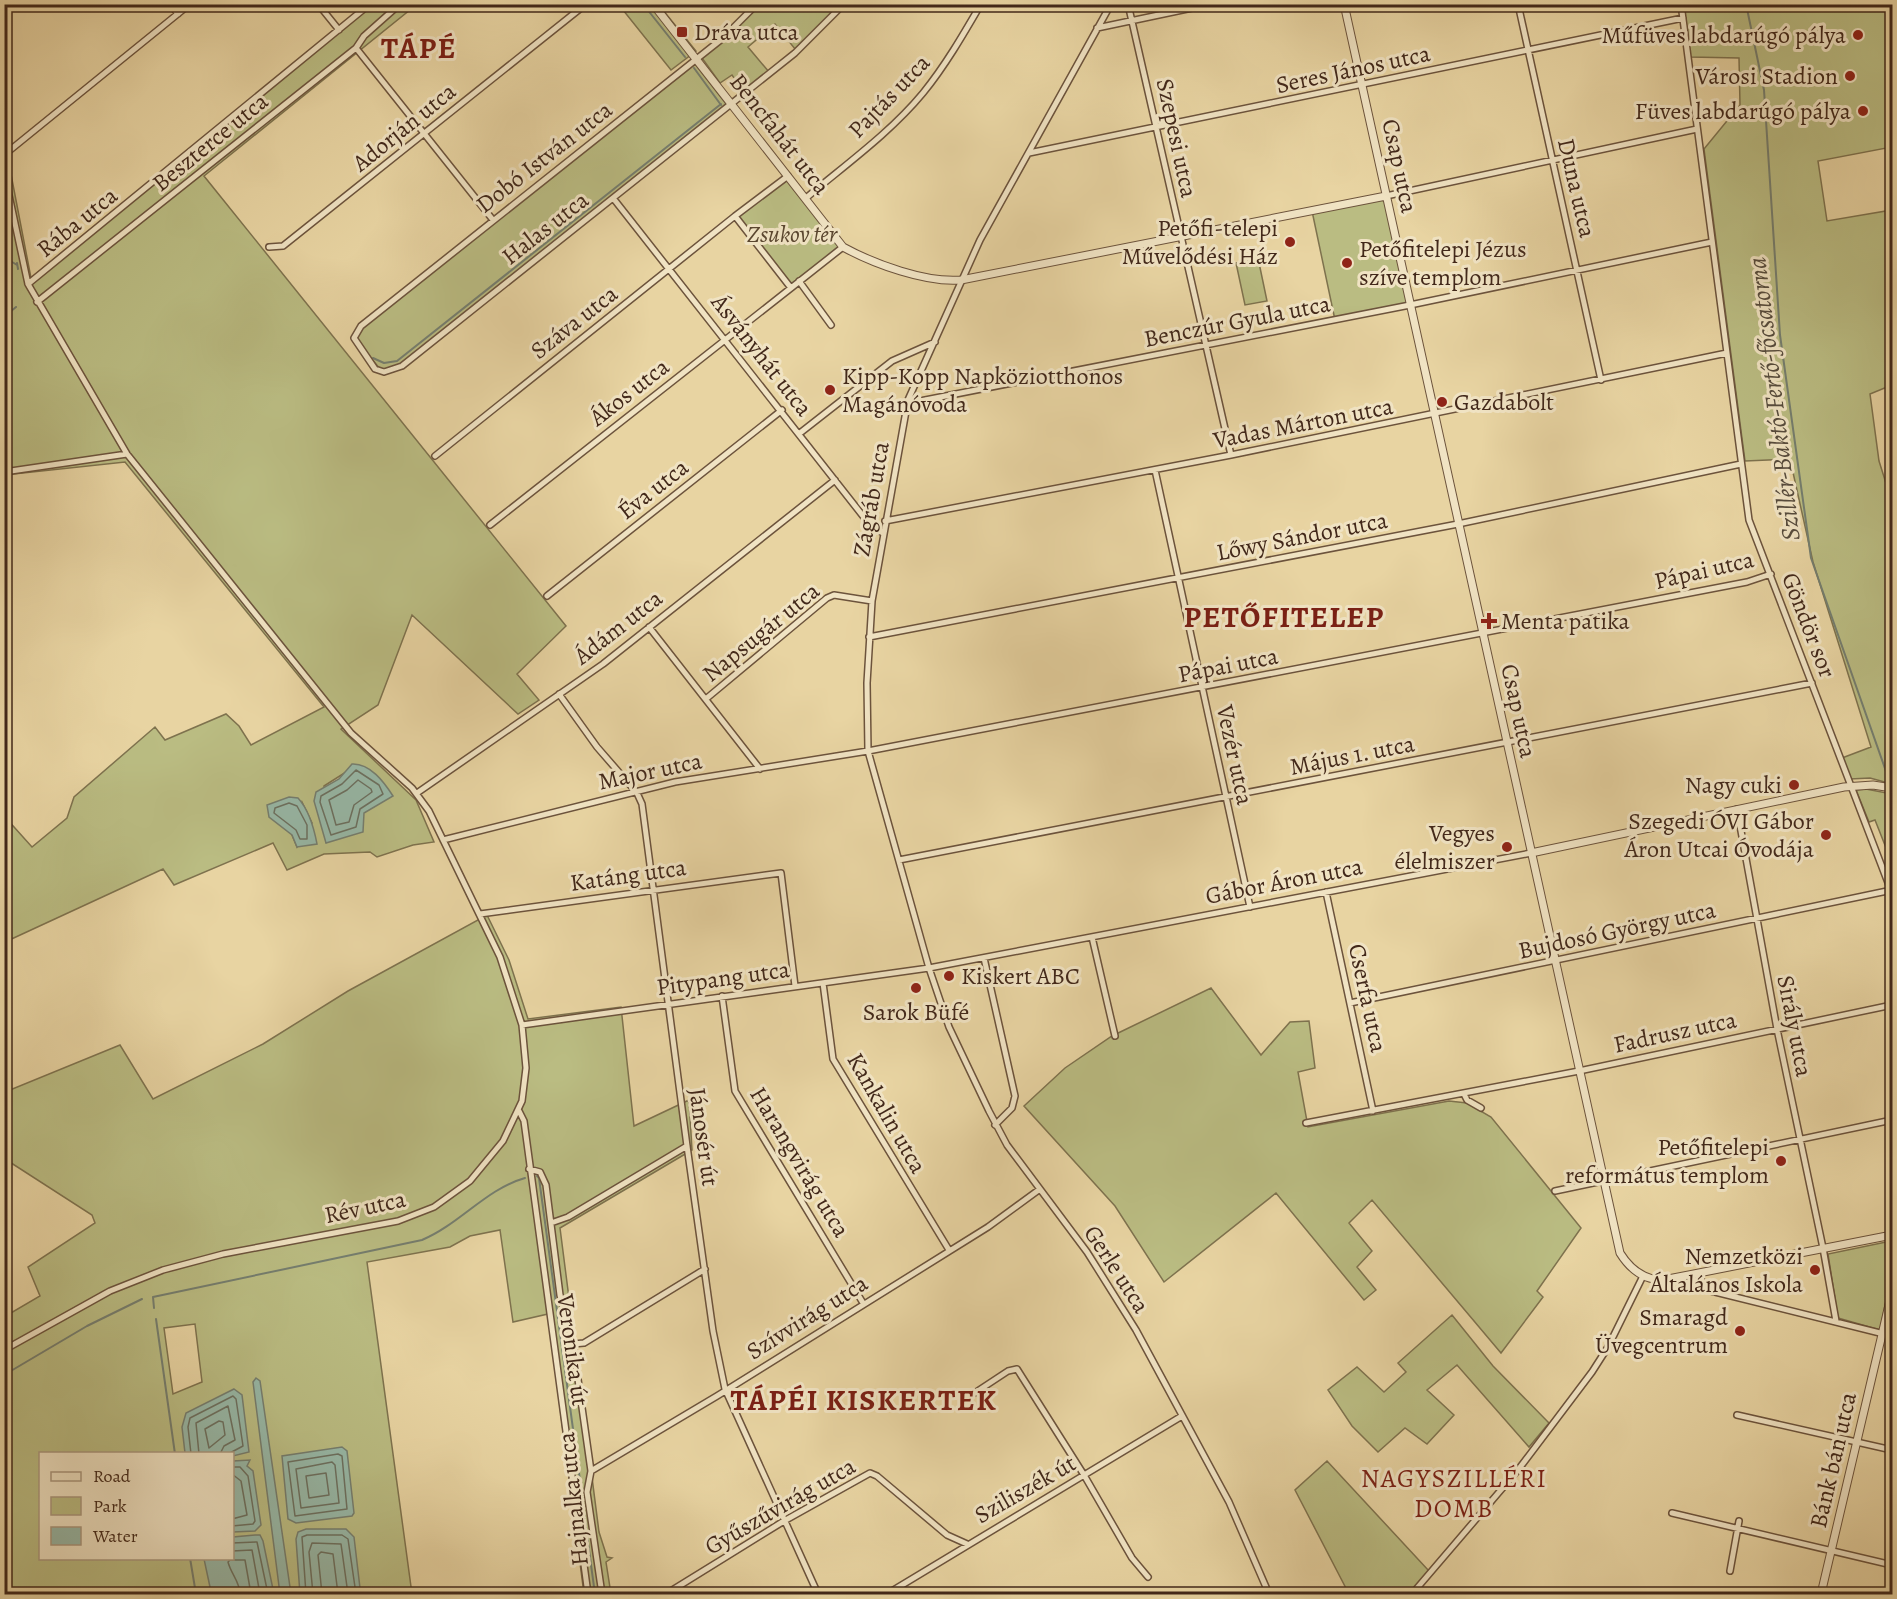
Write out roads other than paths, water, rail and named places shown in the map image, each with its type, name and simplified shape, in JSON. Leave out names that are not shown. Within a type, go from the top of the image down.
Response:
[{"type":"street","points":[[4,6],[9,4]]},
{"type":"street","points":[[170,4],[178,14]]},
{"type":"street","points":[[4,155],[190,4]]},
{"type":"street","points":[[318,4],[339,30]]},
{"type":"street","name":"Rába utca","points":[[28,284],[370,4]]},
{"type":"street","name":"Beszterce utca","points":[[37,302],[356,48],[364,36],[400,4]]},
{"type":"street","name":"Adorján utca","points":[[269,247],[283,246],[586,4]]},
{"type":"street","name":"Bencfahát utca","points":[[653,4],[843,247],[880,264],[949,281],[961,280],[1386,196]]},
{"type":"street","name":"Dobó István utca","points":[[354,338],[361,326],[697,59],[757,4]]},
{"type":"street","points":[[732,105],[795,53],[844,4]]},
{"type":"street","name":"Pajtás utca","points":[[806,198],[888,128],[922,94],[955,49],[981,4]]},
{"type":"street","name":"Zágráb utca","points":[[929,968],[868,751],[866,723],[869,638],[872,601],[885,521],[908,400],[980,240],[1111,4]]},
{"type":"street","name":"Szepesi utca","points":[[1128,4],[1158,128],[1179,237],[1231,455]]},
{"type":"street","points":[[1096,28],[1211,4]]},
{"type":"street","name":"Csap utca","points":[[1344,4],[1618,1249],[1626,1262],[1643,1276]]},
{"type":"street","name":"Duna utca","points":[[1518,4],[1601,380]]},
{"type":"street","name":"Göndör sor","points":[[1682,4],[1749,520],[1892,891]]},
{"type":"street","name":"Seres János utca","points":[[1029,153],[1683,18]]},
{"type":"street","points":[[356,48],[493,220]]},
{"type":"street","name":"Halas utca","points":[[354,338],[378,372],[402,366],[732,105]]},
{"type":"street","points":[[1386,196],[1697,129]]},
{"type":"street","points":[[4,172],[28,284],[37,302]]},
{"type":"street","points":[[788,176],[735,216],[790,288],[843,247]]},
{"type":"street","name":"Ásványhát utca","points":[[613,198],[782,410],[870,525],[883,533]]},
{"type":"street","name":"Száva utca","points":[[435,456],[735,216]]},
{"type":"street","name":"Benczúr Gyula utca","points":[[908,400],[920,401],[1205,346],[1712,242]]},
{"type":"street","points":[[799,281],[831,325]]},
{"type":"street","name":"Ákos utca","points":[[490,525],[790,288]]},
{"type":"street","name":"Rév utca","points":[[4,1350],[101,1295],[163,1270],[223,1254],[398,1221],[421,1214],[444,1201],[470,1181],[503,1141],[519,1111],[526,1068],[522,1025],[500,957],[443,840],[417,793],[351,733],[127,454],[37,302]]},
{"type":"street","points":[[800,433],[892,361],[935,342]]},
{"type":"street","name":"Vadas Márton utca","points":[[885,521],[1434,415],[1727,352]]},
{"type":"street","name":"Éva utca","points":[[547,596],[782,410]]},
{"type":"street","points":[[4,472],[127,454]]},
{"type":"street","name":"Lőwy Sándor utca","points":[[869,638],[1458,524],[1741,464]]},
{"type":"street","name":"Vezér utca","points":[[1155,470],[1177,580],[1250,907]]},
{"type":"street","name":"Ádám utca","points":[[417,793],[559,694],[649,627],[835,480]]},
{"type":"street","name":"Pápai utca","points":[[868,751],[1202,689],[1747,582],[1770,574]]},
{"type":"street","name":"Napsugár utca","points":[[707,698],[826,598],[834,595],[872,601]]},
{"type":"street","points":[[649,627],[707,698],[760,769]]},
{"type":"street","name":"Május 1. utca","points":[[899,860],[1812,683]]},
{"type":"street","name":"Jánosér út","points":[[559,694],[597,747],[637,793],[642,804],[687,1146],[725,1389],[818,1594]]},
{"type":"street","name":"Major utca","points":[[443,840],[675,782],[868,751]]},
{"type":"street","name":"Gábor Áron utca","points":[[929,968],[1531,853],[1850,786],[1873,785],[1893,788]]},
{"type":"street","name":"Sirály utca","points":[[1737,809],[1777,1029],[1836,1321]]},
{"type":"street","name":"Katáng utca","points":[[480,914],[781,873],[795,986]]},
{"type":"street","name":"Bujdosó György utca","points":[[1350,1003],[1892,891]]},
{"type":"street","name":"Cserfa utca","points":[[1326,892],[1373,1111]]},
{"type":"street","points":[[1092,937],[1115,1036]]},
{"type":"street","points":[[984,958],[1015,1096],[1012,1108],[995,1125]]},
{"type":"street","name":"Pitypang utca","points":[[522,1025],[929,968]]},
{"type":"street","name":"Gerle utca","points":[[929,968],[949,1027],[995,1125],[1112,1290],[1229,1502],[1269,1594]]},
{"type":"street","name":"Kankalin utca","points":[[823,982],[833,1059],[949,1250]]},
{"type":"street","name":"Harangvirág utca","points":[[722,996],[735,1091],[863,1303]]},
{"type":"street","name":"Fadrusz utca","points":[[1306,1123],[1579,1071],[1893,1005]]},
{"type":"street","points":[[1464,1094],[1467,1100],[1480,1108]]},
{"type":"street","name":"Veronika út","points":[[519,1111],[524,1121],[588,1594]]},
{"type":"street","points":[[1555,1191],[1893,1120]]},
{"type":"street","points":[[551,1223],[568,1217],[687,1146]]},
{"type":"street","name":"Hajnalka utca","points":[[529,1169],[535,1169],[544,1177],[560,1295],[573,1344],[591,1471],[587,1492],[602,1594]]},
{"type":"street","name":"Szívvirág utca","points":[[591,1471],[988,1227],[1040,1189]]},
{"type":"street","points":[[1412,1594],[1518,1470],[1592,1372],[1608,1347],[1643,1276],[1663,1280],[1893,1235]]},
{"type":"street","points":[[573,1344],[584,1343],[705,1269]]},
{"type":"street","points":[[1698,1274],[1707,1290],[1893,1336]]},
{"type":"street","name":"Bánk bán utca","points":[[1821,1594],[1893,1292]]},
{"type":"street","points":[[967,1398],[1008,1371],[1017,1369],[1084,1475],[1132,1558],[1148,1577]]},
{"type":"street","points":[[1737,1415],[1893,1450]]},
{"type":"street","name":"Sziliszék út","points":[[887,1594],[1182,1416]]},
{"type":"street","name":"Gyűszűvirág utca","points":[[666,1594],[784,1521],[870,1473],[877,1476],[947,1535],[968,1544]]},
{"type":"street","points":[[575,1493],[587,1492]]},
{"type":"street","points":[[1672,1513],[1893,1565]]},
{"type":"street","points":[[1730,1571],[1739,1521]]},
{"type":"water","points":[[352,764],[371,770],[381,779],[393,796],[364,813],[363,832],[326,843],[314,801],[316,792],[339,779]]},
{"type":"water","points":[[289,797],[298,798],[305,808],[313,826],[317,844],[297,847],[292,835],[269,817],[267,805]]},
{"type":"water","points":[[256,1378],[260,1381],[291,1594],[280,1594],[253,1382]]},
{"type":"water","points":[[234,1389],[242,1395],[249,1452],[234,1456],[234,1452],[185,1452],[182,1427],[186,1413]]},
{"type":"water","points":[[342,1447],[347,1451],[354,1513],[352,1516],[296,1523],[288,1519],[282,1456]]},
{"type":"water","points":[[250,1460],[247,1466],[253,1471],[261,1525],[255,1531],[234,1532],[234,1461]]},
{"type":"water","points":[[306,1529],[346,1529],[354,1537],[360,1588],[363,1594],[300,1594],[296,1539],[298,1532]]},
{"type":"water","points":[[260,1535],[274,1594],[232,1595],[210,1587],[204,1560],[234,1560],[234,1537]]},
{"type":"waterway","points":[[643,4],[685,57]]},
{"type":"waterway","name":"Szillér-Baktó-Fertő-főcsatorna","points":[[1746,4],[1764,90],[1780,335],[1811,558],[1888,777]]},
{"type":"waterway","points":[[694,68],[721,105]]},
{"type":"waterway","points":[[373,358],[384,363],[397,361],[721,104]]},
{"type":"waterway","points":[[4,257],[17,265]]},
{"type":"waterway","points":[[17,263],[18,269]]},
{"type":"waterway","points":[[4,317],[16,307]]},
{"type":"waterway","points":[[537,1176],[581,1488]]},
{"type":"waterway","points":[[154,1308],[153,1297],[422,1240],[449,1225],[498,1190],[525,1178]]},
{"type":"waterway","points":[[4,1375],[87,1326],[142,1299]]},
{"type":"waterway","points":[[156,1319],[175,1452]]},
{"type":"waterway","points":[[582,1499],[595,1594]]},
{"type":"waterway","points":[[190,1560],[196,1594]]},
{"type":"place","name":"Dráva utca","points":[[682,32]]},
{"type":"place","name":"Műfüves labdarúgó pálya","points":[[1858,35]]},
{"type":"place","name":"Városi Stadion","points":[[1850,76]]},
{"type":"place","name":"Füves labdarúgó pálya","points":[[1863,111]]},
{"type":"place","name":"Petőfi-telepi Művelődési Ház","points":[[1290,242]]},
{"type":"place","name":"Petőfitelepi Jézus szíve templom","points":[[1347,263]]},
{"type":"place","name":"Kipp-Kopp Napköziotthonos Magánóvoda","points":[[830,390]]},
{"type":"place","name":"Gazdabolt","points":[[1442,402]]},
{"type":"place","name":"Menta patika","points":[[1489,621]]},
{"type":"place","name":"Nagy cuki","points":[[1794,785]]},
{"type":"place","name":"Szegedi ÓVI Gábor Áron Utcai Óvodája","points":[[1826,835]]},
{"type":"place","name":"Vegyes élelmiszer","points":[[1507,847]]},
{"type":"place","name":"Kiskert ABC","points":[[949,976]]},
{"type":"place","name":"Sarok Büfé","points":[[916,988]]},
{"type":"place","name":"Petőfitelepi református templom","points":[[1781,1161]]},
{"type":"place","name":"Nemzetközi Általános Iskola","points":[[1815,1270]]},
{"type":"place","name":"Smaragd Üvegcentrum","points":[[1740,1331]]},
{"type":"district","name":"TÁPÉ","points":[[419,48]]},
{"type":"district","name":"PETŐFITELEP","points":[[1284,617]]},
{"type":"district","name":"TÁPÉI KISKERTEK","points":[[864,1400]]},
{"type":"district","name":"NAGYSZILLÉRI DOMB","points":[[1454,1493]]},
{"type":"park label","name":"Zsukov tér","points":[[792,234]]}]
